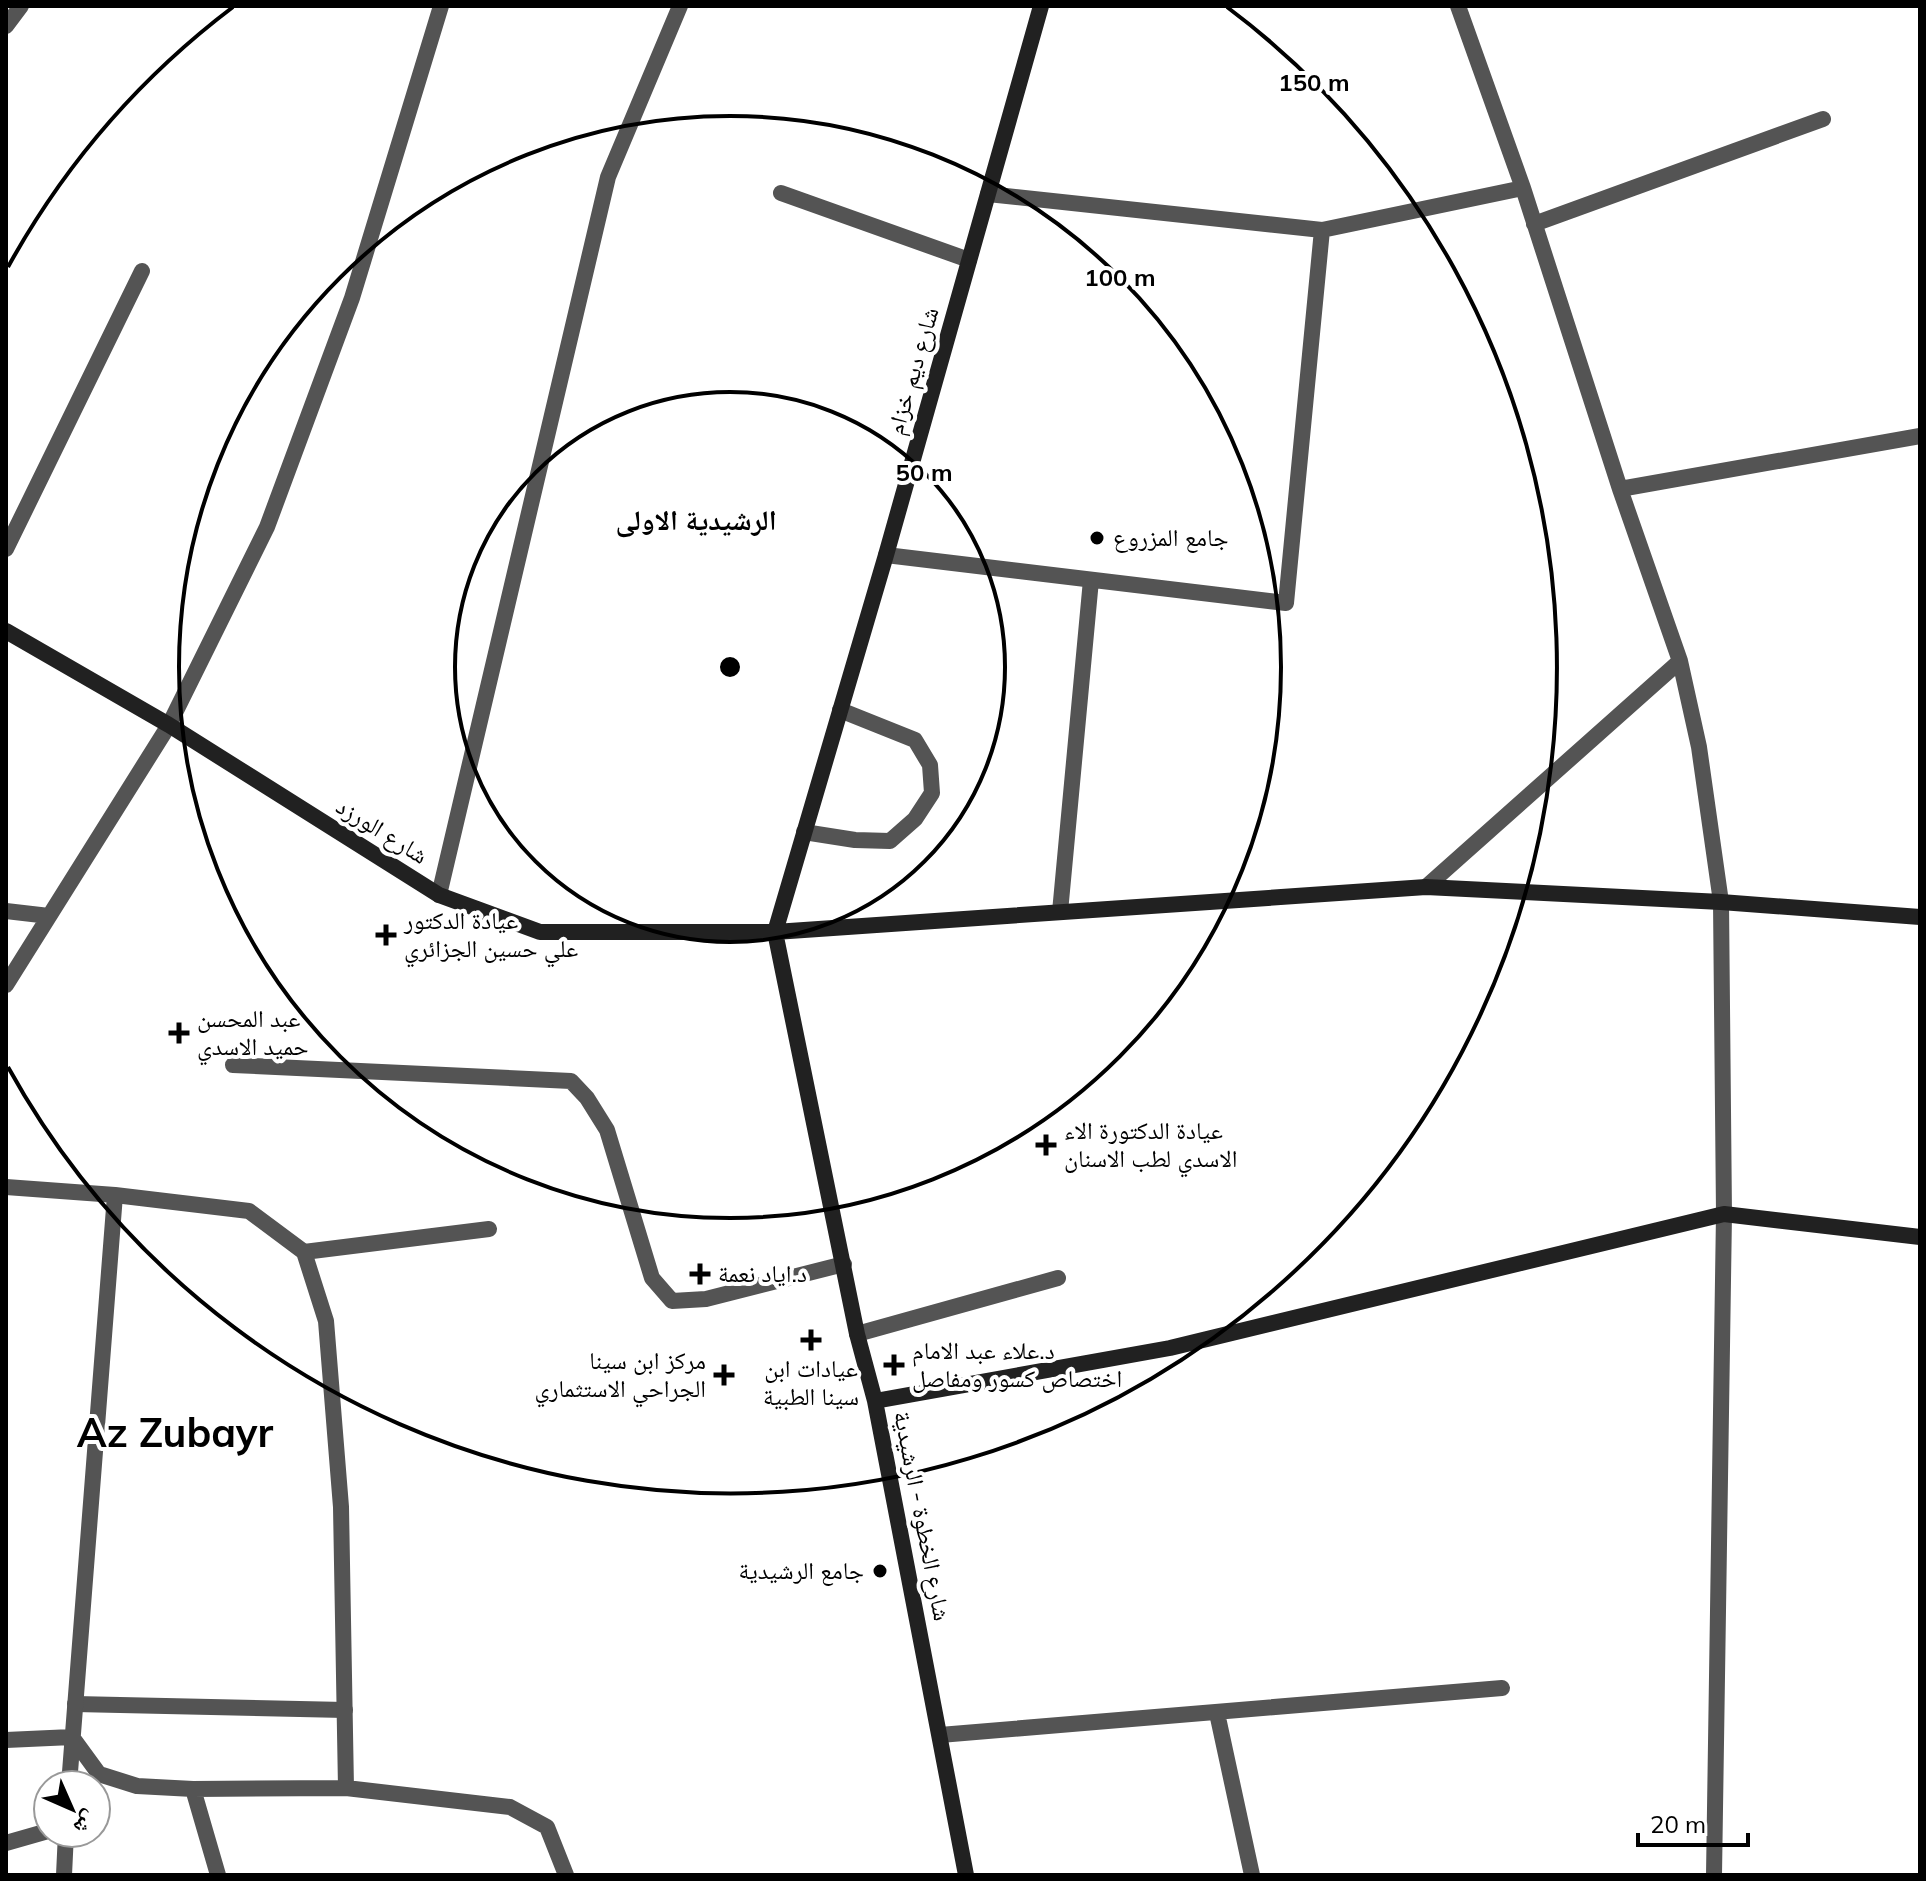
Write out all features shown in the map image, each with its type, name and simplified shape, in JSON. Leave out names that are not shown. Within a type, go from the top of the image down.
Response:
[{"type":"street","points":[[6,26],[21,6]]},
{"type":"street","points":[[6,985],[169,725],[272,512],[352,298],[441,6]]},
{"type":"street","points":[[439,895],[608,177],[680,6]]},
{"type":"street","name":"شارع ديم خزام","points":[[775,932],[886,555],[1041,6]]},
{"type":"street","points":[[1458,6],[1523,188],[1620,489],[1680,661],[1699,747],[1721,902],[1724,1214],[1714,1875]]},
{"type":"street","points":[[1534,224],[1823,119]]},
{"type":"street","points":[[988,194],[1322,230],[1523,188]]},
{"type":"street","points":[[781,193],[969,260]]},
{"type":"street","points":[[886,555],[1286,603],[1322,230]]},
{"type":"street","points":[[6,549],[142,271]]},
{"type":"street","points":[[1620,489],[1920,436]]},
{"type":"street","points":[[1060,912],[1091,580]]},
{"type":"street","name":"شارع الورزد","points":[[6,631],[169,725],[439,895],[540,932],[775,932],[1426,887],[1721,902],[1920,917]]},
{"type":"street","points":[[1426,887],[1680,661]]},
{"type":"street","points":[[804,832],[855,840],[890,841],[915,819],[932,793],[930,765],[915,740],[840,710]]},
{"type":"street","points":[[6,911],[49,916]]},
{"type":"street","name":"شارع الخطوة - الرشيدية","points":[[775,932],[857,1334],[875,1401],[966,1875]]},
{"type":"street","points":[[233,1065],[571,1081],[587,1098],[607,1130],[652,1278],[672,1301],[706,1299],[844,1264]]},
{"type":"street","points":[[6,1187],[115,1195],[249,1211],[304,1252],[326,1321],[341,1507],[346,1788]]},
{"type":"street","points":[[70,1769],[115,1195]]},
{"type":"street","points":[[875,1401],[1170,1348],[1724,1214],[1920,1237]]},
{"type":"street","points":[[304,1252],[489,1229]]},
{"type":"street","points":[[857,1334],[1058,1278]]},
{"type":"street","points":[[940,1735],[1502,1688]]},
{"type":"street","points":[[75,1704],[345,1710]]},
{"type":"street","points":[[1217,1713],[1252,1875]]},
{"type":"street","points":[[6,1740],[72,1737]]},
{"type":"street","points":[[72,1737],[99,1774],[137,1786],[193,1789],[346,1788],[510,1807],[547,1827],[566,1875]]},
{"type":"street","points":[[193,1789],[218,1875]]},
{"type":"street","points":[[6,1843],[32,1836]]},
{"type":"street","points":[[64,1875],[65,1849]]},
{"type":"place","name":"جامع المزروع","points":[[1097,538]]},
{"type":"place","name":"عيادة الدكتور علي حسين الجزائري","points":[[386,935]]},
{"type":"place","name":"عبد المحسن حميد الاسدي","points":[[179,1033]]},
{"type":"place","name":"عيادة الدكتورة الاء الاسدي لطب الاسنان","points":[[1046,1145]]},
{"type":"place","name":"د.اياد نعمة","points":[[700,1274]]},
{"type":"place","name":"عيادات ابن سينا الطبية","points":[[811,1340]]},
{"type":"place","name":"د.علاء عبد الامام اختصاص كسور ومفاصل","points":[[894,1365]]},
{"type":"place","name":"مركز ابن سينا الجراحي الاستثماري","points":[[724,1375]]},
{"type":"place","name":"جامع الرشيدية","points":[[880,1571]]},
{"type":"district","name":"الرشيدية الاولى","points":[[696,520]]},
{"type":"district","name":"Az Zubayr","points":[[175,1433]]}]
